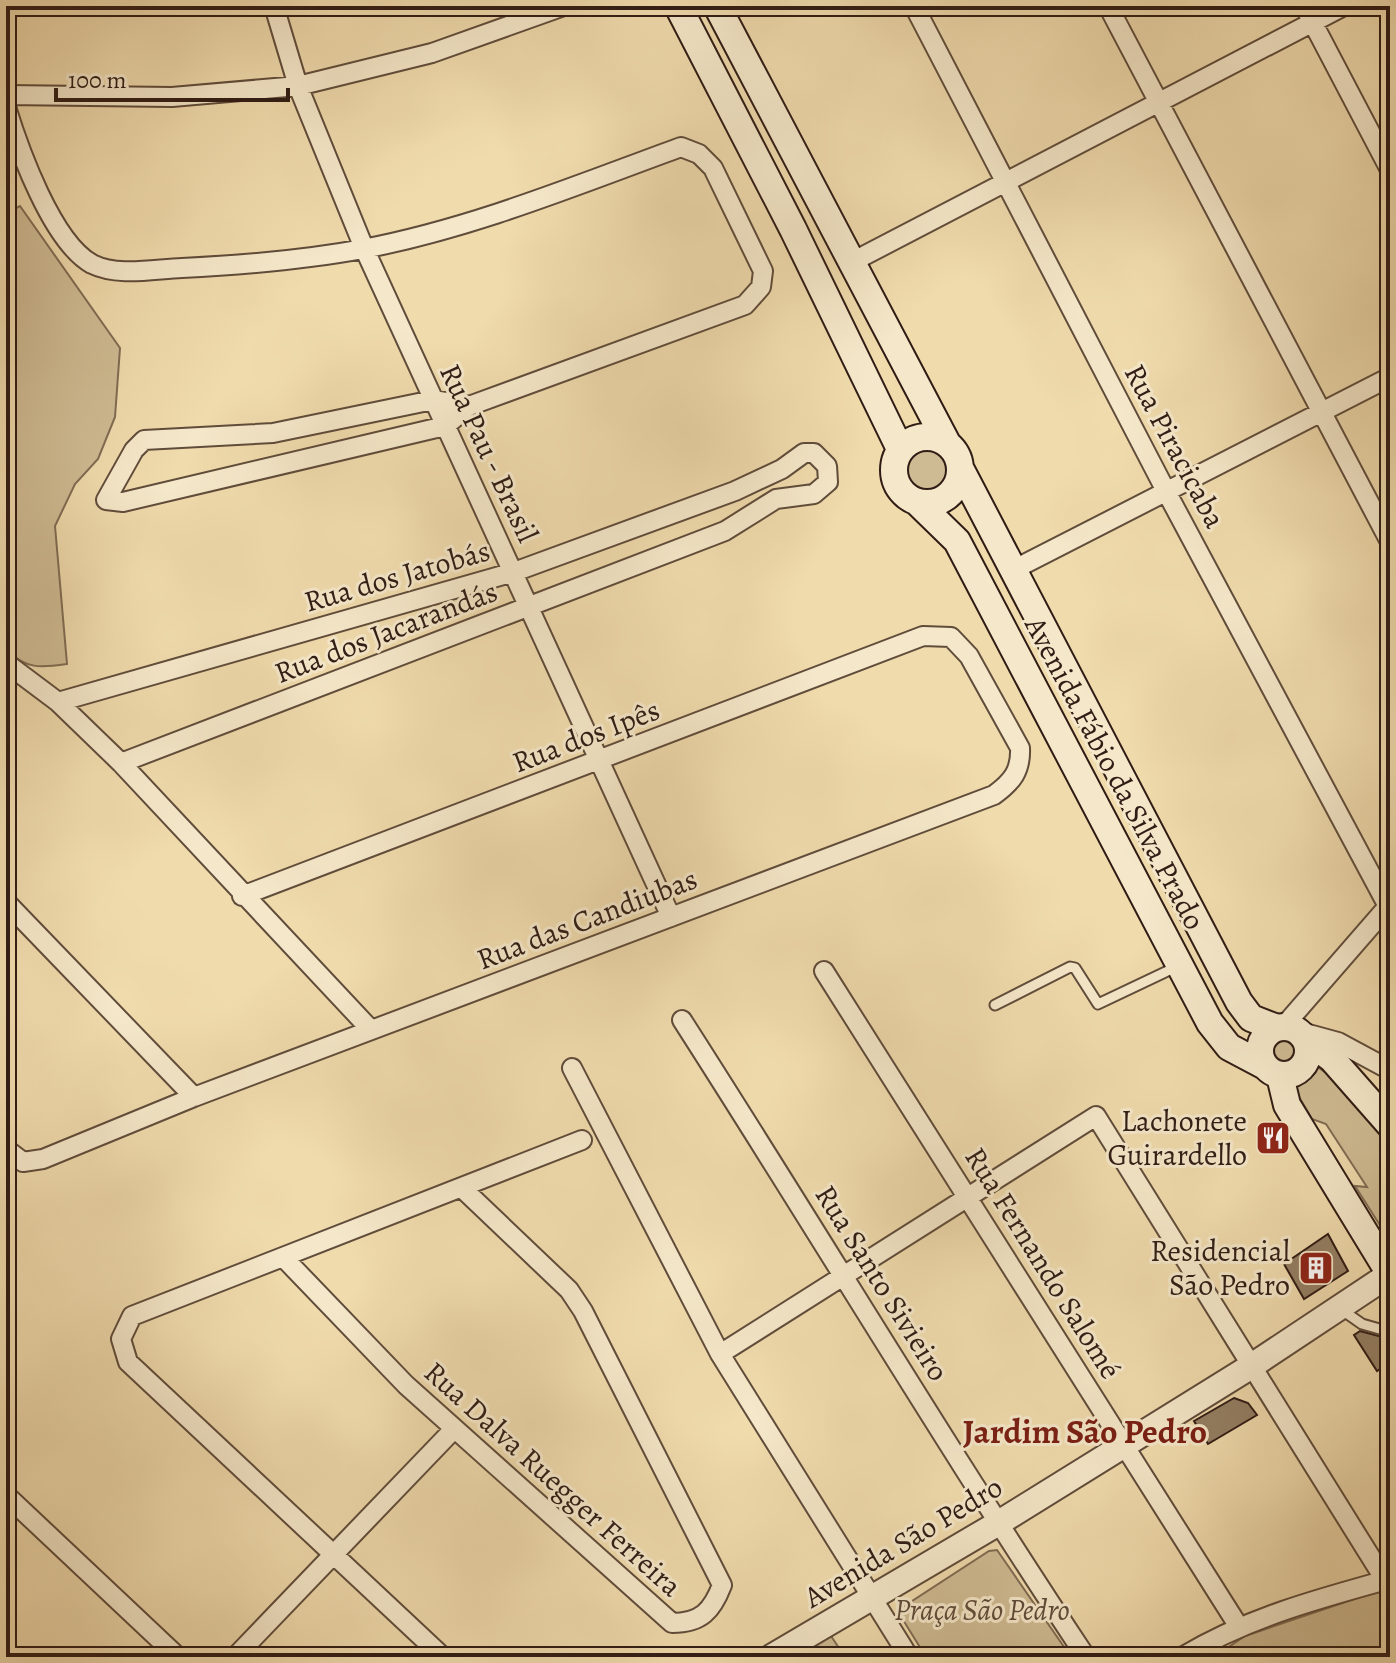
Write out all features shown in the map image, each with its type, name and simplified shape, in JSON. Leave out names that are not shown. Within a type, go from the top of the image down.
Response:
[{"type":"main road","points":[[678,6],[793,229],[900,449]]},
{"type":"main road","points":[[717,6],[850,263],[947,443],[956,454],[960,468],[958,482],[947,497],[928,503],[907,497],[894,480],[893,469],[900,449],[918,437],[933,437],[947,443]]},
{"type":"main road","name":"Avenida Fábio da Silva Prado","points":[[960,468],[1011,571],[1239,1002],[1251,1018],[1291,1031],[1332,1059],[1390,1125]]},
{"type":"main road","name":"Avenida Fábio da Silva Prado","points":[[917,502],[957,541],[1210,1023],[1229,1047],[1272,1070]]},
{"type":"main road","points":[[1272,1070],[1296,1073],[1307,1061],[1291,1031],[1261,1043],[1272,1070],[1287,1105],[1389,1264]]},
{"type":"street","name":"Rua Pau - Brasil","points":[[274,6],[298,86],[364,248],[671,917]]},
{"type":"street","points":[[6,95],[172,97],[298,86],[432,53],[564,6]]},
{"type":"street","name":"Rua Piracicaba","points":[[914,6],[1167,493],[1389,907]]},
{"type":"street","points":[[1108,6],[1390,542]]},
{"type":"street","points":[[850,263],[1158,102],[1308,14],[1344,6]]},
{"type":"street","points":[[1308,14],[1390,170]]},
{"type":"street","points":[[6,107],[21,154],[47,209],[81,256],[94,265],[112,271],[238,265],[364,248],[498,214],[681,147],[699,154],[713,168],[763,271],[761,287],[745,305],[469,406],[445,426],[123,502],[106,500],[134,450],[144,440],[273,433],[433,400],[469,406]]},
{"type":"street","points":[[1011,571],[1390,377]]},
{"type":"street","name":"Rua dos Jatobás","points":[[58,702],[514,572],[735,491],[782,469],[804,453],[814,453],[827,466]]},
{"type":"street","name":"Rua dos Jacarandás","points":[[121,763],[725,531],[776,499],[814,494],[828,482],[827,466]]},
{"type":"street","name":"Rua dos Ipês","points":[[242,896],[923,636],[951,637]]},
{"type":"street","name":"Rua das Candiubas","points":[[6,1149],[23,1162],[43,1159],[194,1097],[994,795],[1005,787],[1021,764],[1020,748],[969,656],[951,637]]},
{"type":"street","points":[[6,663],[58,702],[121,763],[242,896],[371,1030]]},
{"type":"street","points":[[6,902],[194,1097]]},
{"type":"street","points":[[1389,907],[1291,1031],[1338,1042],[1390,1070]]},
{"type":"street","name":"Rua Fernando Salomé","points":[[824,971],[1239,1627]]},
{"type":"street","name":"Rua Santo Sivieiro","points":[[682,1020],[846,1276],[997,1524],[1086,1657]]},
{"type":"street","points":[[572,1068],[720,1354],[909,1657]]},
{"type":"street","points":[[720,1354],[1096,1116],[1250,1367],[1388,1579],[1294,1605],[1239,1627],[1182,1657]]},
{"type":"street","points":[[443,1657],[128,1362],[121,1339],[132,1316],[582,1140]]},
{"type":"street","name":"Rua Dalva Ruegger Ferreira","points":[[283,1257],[406,1385],[454,1429],[672,1623],[691,1623],[713,1609],[722,1585],[583,1311],[569,1290],[463,1189]]},
{"type":"street","name":"Avenida São Pedro","points":[[771,1657],[997,1524],[1250,1367],[1339,1308],[1389,1264]]},
{"type":"street","points":[[235,1657],[454,1429]]},
{"type":"street","points":[[6,1495],[178,1657]]},
{"type":"lane","points":[[995,1005],[1070,967],[1075,968],[1098,1004],[1179,965]]},
{"type":"lane","points":[[1339,1308],[1362,1324],[1390,1332]]},
{"type":"green space","points":[[20,206],[120,348],[115,417],[98,459],[75,484],[55,526],[67,664],[49,666],[27,664],[6,650],[6,213]]},
{"type":"green space","points":[[925,446],[942,453],[949,470],[942,487],[925,494],[908,487],[901,470],[908,453]]},
{"type":"green space","points":[[1284,1036],[1295,1041],[1300,1052],[1295,1063],[1284,1068],[1273,1063],[1268,1052],[1273,1041]]},
{"type":"green space","points":[[1313,1064],[1341,1083],[1390,1137],[1390,1222],[1383,1230],[1355,1186],[1367,1187],[1326,1124],[1312,1119],[1292,1085]]},
{"type":"green space","name":"Praça São Pedro","points":[[997,1550],[1071,1657],[926,1657],[900,1615],[903,1607],[989,1551]]},
{"type":"green space","points":[[1390,1587],[1390,1657],[1214,1657],[1245,1636]]},
{"type":"green space","points":[[831,1636],[845,1657],[793,1657]]},
{"type":"building","name":"Residencial São Pedro","points":[[1328,1234],[1348,1271],[1304,1299],[1284,1264]]},
{"type":"building","points":[[1360,1331],[1390,1339],[1390,1362],[1377,1371],[1354,1335]]},
{"type":"building","points":[[1234,1398],[1248,1403],[1257,1415],[1208,1444],[1194,1421]]},
{"type":"place","name":"Lachonete Guirardello","points":[[1273,1138]]},
{"type":"place","name":"Residencial São Pedro","points":[[1316,1268]]},
{"type":"district","name":"Jardim São Pedro","points":[[1085,1431]]}]
